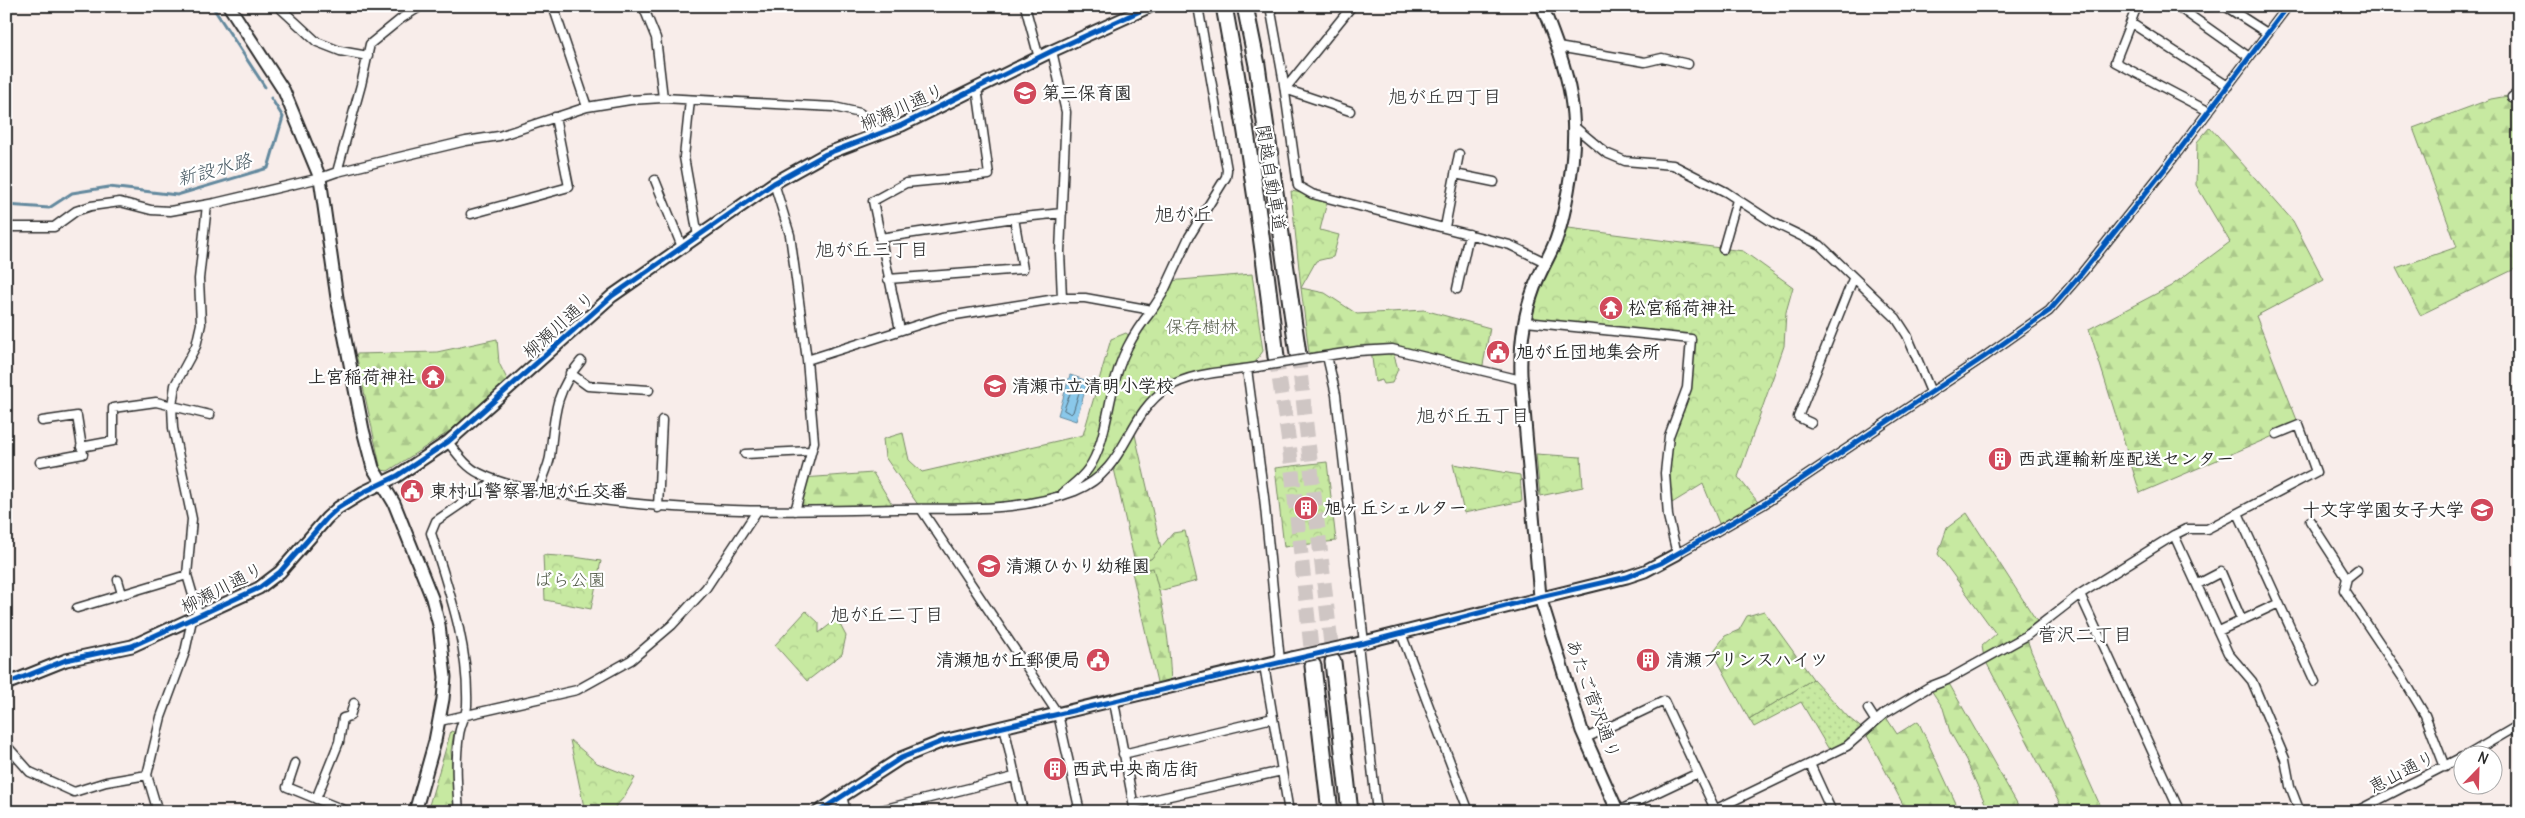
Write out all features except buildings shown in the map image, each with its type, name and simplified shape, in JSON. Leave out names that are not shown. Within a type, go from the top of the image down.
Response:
[{"type":"highway","name":"関越自動車道","points":[[1224,6],[1240,92],[1276,357]]},
{"type":"highway","name":"関越自動車道","points":[[1244,6],[1257,65],[1305,356]]},
{"type":"highway","points":[[1333,662],[1350,812]]},
{"type":"highway","points":[[1313,666],[1330,812]]},
{"type":"street","points":[[229,6],[284,91],[320,178],[355,400],[373,468],[394,503],[432,598],[439,625],[446,677],[440,721],[415,812]]},
{"type":"street","points":[[278,6],[317,42],[340,52],[368,56]]},
{"type":"street","points":[[336,172],[370,44],[402,18],[421,6]]},
{"type":"street","points":[[553,6],[587,107]]},
{"type":"street","points":[[1025,6],[1039,58]]},
{"type":"street","name":"柳瀬川通り","points":[[6,684],[66,660],[132,646],[259,588],[280,572],[326,518],[345,504],[412,467],[448,442],[612,296],[774,183],[826,154],[882,133],[1052,51],[1151,6]]},
{"type":"street","points":[[1060,496],[1088,470],[1106,421],[1120,364],[1131,337],[1163,293],[1189,237],[1226,177],[1227,170],[1198,6]]},
{"type":"street","points":[[1270,6],[1285,89],[1298,186],[1312,194],[1510,245],[1545,262]]},
{"type":"street","points":[[1285,89],[1352,6]]},
{"type":"street","name":"あたご菅沢通り","points":[[1542,6],[1558,47],[1571,95],[1576,128],[1563,217],[1557,239],[1534,289],[1526,322],[1521,380],[1540,597],[1572,703],[1618,812]]},
{"type":"street","points":[[2137,6],[2115,62],[2208,111]]},
{"type":"street","points":[[2178,7],[2212,6]]},
{"type":"street","points":[[2225,6],[2267,33]]},
{"type":"street","points":[[818,812],[901,758],[943,741],[1357,644],[1540,597],[1627,577],[1645,571],[1677,554],[1764,504],[2049,311],[2082,273],[2288,6]]},
{"type":"street","points":[[646,7],[656,38],[663,98]]},
{"type":"street","points":[[2178,7],[2249,56]]},
{"type":"street","points":[[2131,23],[2228,86]]},
{"type":"street","points":[[1558,47],[1645,62],[1662,58],[1688,64]]},
{"type":"street","points":[[1052,51],[1066,112],[1060,252],[1062,298]]},
{"type":"street","points":[[900,330],[888,280],[873,201],[906,183],[989,175],[977,88]]},
{"type":"street","points":[[1285,89],[1350,111]]},
{"type":"street","points":[[2512,98],[2519,92]]},
{"type":"street","points":[[6,227],[54,227],[76,211],[91,206],[120,202],[150,210],[170,211],[207,205],[466,141],[499,136],[587,107],[630,100],[663,98],[834,107],[860,113],[882,133]]},
{"type":"street","points":[[690,100],[684,157],[698,236]]},
{"type":"street","points":[[471,214],[569,187],[555,117]]},
{"type":"street","points":[[1576,128],[1606,153],[1625,161],[1673,164],[1726,192],[1772,222],[1816,242],[1854,279],[1873,294],[1896,318],[1907,335],[1931,392]]},
{"type":"street","points":[[1446,227],[1459,154]]},
{"type":"street","points":[[1455,174],[1494,182]]},
{"type":"street","points":[[655,180],[682,247]]},
{"type":"street","points":[[774,183],[790,235],[807,360],[814,442],[795,511]]},
{"type":"street","points":[[1723,249],[1737,200]]},
{"type":"street","points":[[158,812],[147,775],[161,717],[196,618],[187,575],[192,519],[173,428],[172,406],[175,386],[196,346],[201,324],[198,279],[207,205]]},
{"type":"street","points":[[880,238],[1014,218],[1062,213]]},
{"type":"street","points":[[888,280],[1023,269],[1014,218]]},
{"type":"street","points":[[1457,289],[1469,234]]},
{"type":"street","points":[[1811,423],[1798,417],[1854,279]]},
{"type":"street","points":[[807,360],[943,317],[1062,298],[1085,298],[1152,310]]},
{"type":"street","points":[[1526,322],[1691,339],[1686,388],[1669,436],[1665,473],[1668,516],[1677,554]]},
{"type":"street","points":[[448,442],[472,469],[496,480],[539,490],[658,508],[757,512],[968,509],[1020,505],[1060,496],[1084,486],[1113,464],[1133,426],[1150,403],[1166,389],[1184,379],[1247,369],[1305,356],[1327,356],[1392,349],[1521,380]]},
{"type":"street","points":[[1327,356],[1336,395],[1357,644],[1377,812]]},
{"type":"street","points":[[539,490],[549,460],[553,423],[560,393],[570,373],[581,361]]},
{"type":"street","points":[[1247,369],[1263,489],[1280,661]]},
{"type":"street","points":[[570,373],[588,386],[648,390]]},
{"type":"street","points":[[82,447],[113,441],[114,408],[156,402],[210,415]]},
{"type":"street","points":[[40,462],[82,454],[77,416],[42,422]]},
{"type":"street","points":[[658,508],[662,420]]},
{"type":"street","points":[[1586,738],[1664,701],[1698,774],[1712,810],[1847,746],[1875,720],[1929,687],[1947,680],[2026,636],[2080,594],[2174,534],[2186,529],[2206,529],[2316,472],[2299,425],[2277,434]]},
{"type":"street","points":[[745,454],[811,451]]},
{"type":"street","points":[[459,812],[456,754],[459,732],[467,707],[465,659],[461,632],[431,534],[436,521],[496,480]]},
{"type":"street","points":[[921,509],[1058,714],[1080,812]]},
{"type":"street","points":[[440,721],[577,690],[631,660],[672,625],[706,588],[757,512]]},
{"type":"street","points":[[2238,513],[2315,682]]},
{"type":"street","points":[[2310,521],[2348,578]]},
{"type":"street","points":[[2174,534],[2228,653],[2252,681],[2285,759],[2290,786],[2300,812]]},
{"type":"street","points":[[2357,570],[2348,578],[2344,590],[2403,678],[2425,716],[2445,767]]},
{"type":"street","points":[[2198,584],[2220,572],[2242,620]]},
{"type":"street","points":[[77,608],[187,575]]},
{"type":"street","points":[[118,580],[122,594]]},
{"type":"street","points":[[2080,594],[2180,812]]},
{"type":"street","points":[[2219,631],[2279,603]]},
{"type":"street","points":[[1401,633],[1469,812]]},
{"type":"street","points":[[1264,665],[1289,812]]},
{"type":"street","points":[[1114,702],[1134,808],[1282,771]]},
{"type":"street","points":[[316,799],[339,742],[343,718],[350,716],[354,704]]},
{"type":"street","points":[[1868,709],[1875,720]]},
{"type":"street","points":[[1123,754],[1273,718]]},
{"type":"street","points":[[1004,726],[1022,812]]},
{"type":"street","points":[[2484,746],[2519,726]]},
{"type":"street","points":[[6,745],[30,772],[74,792],[106,782],[147,775]]},
{"type":"street","points":[[295,763],[287,787],[349,812]]},
{"type":"street","name":"恵山通り","points":[[2355,812],[2452,763]]},
{"type":"street","points":[[1810,764],[1832,812]]},
{"type":"street","points":[[1618,812],[1698,774]]},
{"type":"street","points":[[873,812],[1014,777]]},
{"type":"street","points":[[842,796],[846,812]]},
{"type":"green space","points":[[2519,94],[2519,267],[2420,315],[2396,268],[2457,247],[2413,128],[2491,99]]},
{"type":"green space","points":[[2210,127],[2293,221],[2324,280],[2256,316],[2299,425],[2140,493],[2089,329],[2171,286],[2230,242],[2196,185],[2197,142]]},
{"type":"green space","points":[[1291,191],[1328,198],[1320,230],[1339,235],[1333,257],[1316,261],[1301,288]]},
{"type":"green space","points":[[1561,227],[1743,251],[1793,287],[1786,312],[1784,346],[1738,477],[1761,506],[1721,528],[1703,484],[1667,506],[1669,436],[1687,388],[1691,339],[1526,322]]},
{"type":"green space","name":"保存樹林","points":[[1252,274],[1263,351],[1256,361],[1257,367],[1184,379],[1151,403],[1113,464],[1084,486],[1020,505],[921,509],[885,457],[883,439],[903,433],[909,460],[922,472],[1083,435],[1111,339],[1126,333],[1131,337],[1168,281]]},
{"type":"green space","points":[[1301,288],[1325,293],[1357,314],[1424,310],[1490,328],[1482,370],[1392,349],[1312,358],[1309,353]]},
{"type":"green space","points":[[497,339],[499,363],[508,381],[450,431],[388,471],[381,470],[356,354],[437,352]]},
{"type":"green space","points":[[1392,349],[1398,369],[1392,383],[1384,384],[1382,380],[1375,382],[1371,350]]},
{"type":"green space","points":[[1133,426],[1161,548],[1151,559],[1135,563],[1113,464]]},
{"type":"green space","points":[[1536,454],[1581,457],[1583,487],[1540,496]]},
{"type":"green space","points":[[1327,462],[1336,541],[1284,547],[1275,468]]},
{"type":"green space","points":[[1453,464],[1520,475],[1522,501],[1464,513]]},
{"type":"green space","points":[[873,473],[895,509],[795,511],[803,478]]},
{"type":"green space","points":[[1967,513],[2040,626],[2026,636],[2031,651],[2103,812],[2064,812],[1984,658],[1982,646],[1996,634],[1938,554],[1947,528]]},
{"type":"green space","points":[[1185,531],[1197,581],[1159,591],[1153,568],[1132,572],[1130,564],[1151,559],[1173,533]]},
{"type":"green space","name":"ばら公園","points":[[543,555],[601,561],[591,609],[545,600]]},
{"type":"green space","points":[[1153,567],[1166,627],[1171,688],[1159,691],[1132,572]]},
{"type":"green space","points":[[806,611],[819,623],[819,633],[837,619],[846,636],[842,654],[807,681],[775,645]]},
{"type":"green space","points":[[1764,611],[1813,679],[1749,719],[1713,652],[1725,636],[1739,630],[1747,616]]},
{"type":"green space","points":[[1813,679],[1849,718],[1864,730],[1831,753],[1801,702],[1754,727],[1749,719]]},
{"type":"green space","points":[[1947,680],[2022,812],[1989,812],[1966,760],[1950,732],[1943,708],[1929,687]]},
{"type":"green space","points":[[1884,714],[1897,734],[1918,721],[1960,812],[1907,812],[1864,730]]},
{"type":"green space","points":[[451,731],[454,732],[451,751],[456,812],[427,812]]},
{"type":"green space","points":[[570,740],[597,763],[635,778],[624,797],[611,812],[585,812]]},
{"type":"water","points":[[1070,375],[1088,381],[1076,421],[1058,415]]},
{"type":"waterway","name":"新設水路","points":[[212,6],[265,87]]},
{"type":"waterway","name":"新設水路","points":[[6,205],[49,208],[72,193],[109,187],[177,195],[268,168],[283,117],[271,98]]},
{"type":"tunnel","points":[[1298,354],[1333,662]]},
{"type":"tunnel","points":[[1276,357],[1289,443],[1313,666]]},
{"type":"cycle path","points":[[6,684],[66,660],[132,646],[259,588],[280,572],[338,508],[364,492],[397,476],[448,442],[612,296],[774,183],[826,154],[902,125],[1052,51],[1151,6]]},
{"type":"cycle path","points":[[818,812],[901,758],[943,741],[1364,643],[1540,597],[1627,577],[1661,563],[1764,504],[1984,357],[2049,311],[2082,273],[2168,165],[2288,6]]},
{"type":"place","name":"第三保育園","points":[[1025,93]]},
{"type":"place","name":"松宮稲荷神社","points":[[1611,308]]},
{"type":"place","name":"旭が丘団地集会所","points":[[1498,352]]},
{"type":"place","name":"上宮稲荷神社","points":[[433,377]]},
{"type":"place","name":"清瀬市立清明小学校","points":[[995,386]]},
{"type":"place","name":"西武運輸新座配送センター","points":[[2000,459]]},
{"type":"place","name":"東村山警察署旭が丘交番","points":[[412,491]]},
{"type":"place","name":"旭ヶ丘シェルター","points":[[1306,508]]},
{"type":"place","name":"十文字学園女子大学","points":[[2482,510]]},
{"type":"place","name":"清瀬ひかり幼稚園","points":[[989,566]]},
{"type":"place","name":"清瀬旭が丘郵便局","points":[[1098,660]]},
{"type":"place","name":"清瀬プリンスハイツ","points":[[1648,660]]},
{"type":"place","name":"西武中央商店街","points":[[1055,769]]},
{"type":"district","name":"旭が丘四丁目","points":[[1445,96]]},
{"type":"district","name":"旭が丘","points":[[1184,214]]},
{"type":"district","name":"旭が丘三丁目","points":[[872,249]]},
{"type":"district","name":"旭が丘五丁目","points":[[1473,415]]},
{"type":"district","name":"旭が丘二丁目","points":[[887,614]]},
{"type":"district","name":"菅沢二丁目","points":[[2085,634]]}]
